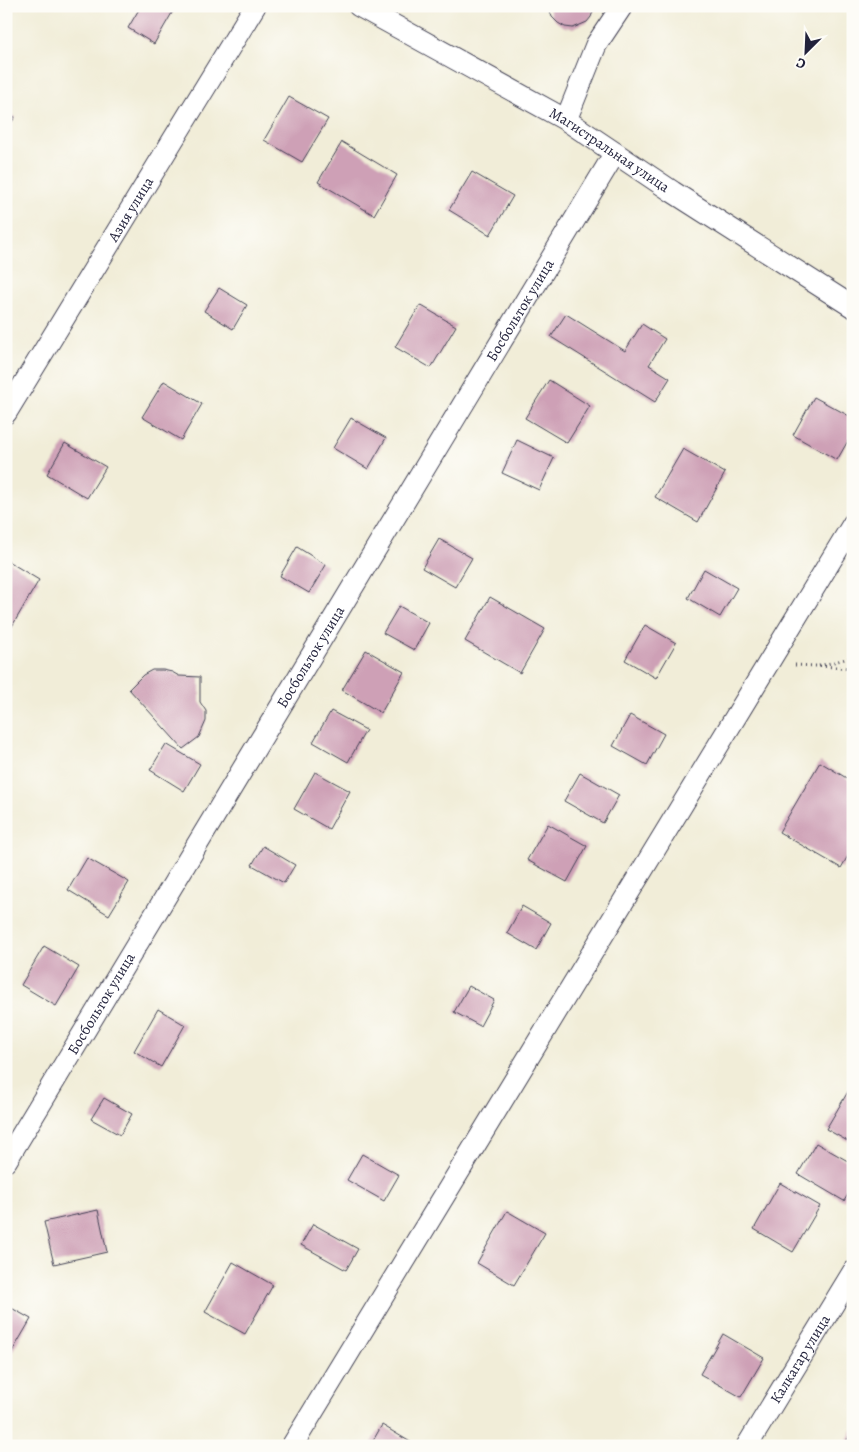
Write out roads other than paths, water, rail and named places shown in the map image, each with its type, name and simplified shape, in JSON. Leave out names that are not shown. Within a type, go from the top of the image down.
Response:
[{"type":"street","name":"Азия улица","points":[[6,413],[255,6]]},
{"type":"street","name":"Магистральная улица","points":[[359,6],[566,120],[673,192],[853,307]]},
{"type":"street","points":[[566,120],[596,45],[622,6]]},
{"type":"street","name":"Босбольток улица","points":[[6,1161],[615,153]]},
{"type":"street","points":[[292,1446],[853,524]]},
{"type":"street","name":"Калкагар улица","points":[[747,1446],[853,1272]]}]
